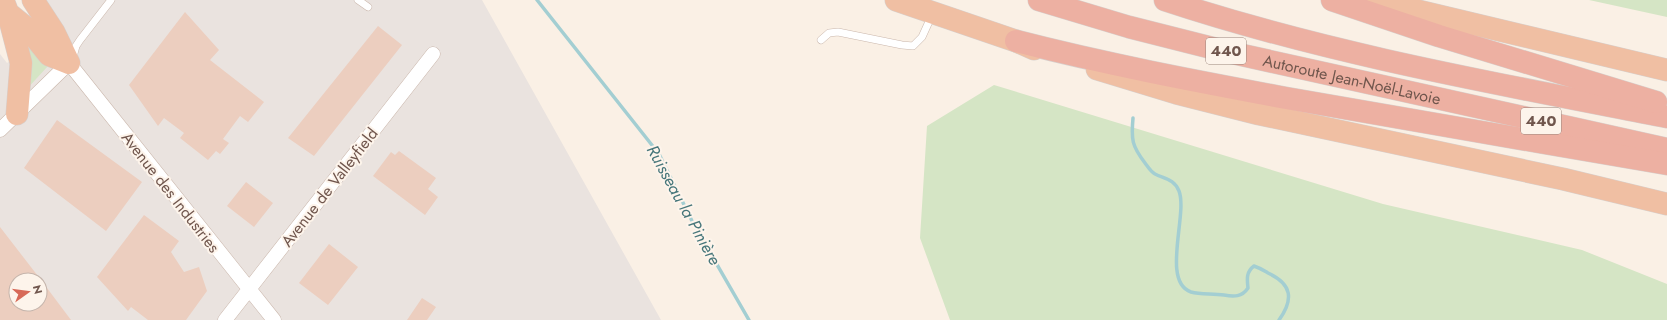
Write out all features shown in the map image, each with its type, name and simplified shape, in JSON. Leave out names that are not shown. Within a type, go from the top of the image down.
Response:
[{"type":"highway","points":[[33,0],[54,32],[69,63]]},
{"type":"highway","points":[[896,0],[1016,41],[1101,62],[1407,120],[1667,164]]},
{"type":"highway","name":"Autoroute Jean-Noël-Lavoie","points":[[1039,0],[1129,27],[1231,52],[1667,149]]},
{"type":"highway","name":"Autoroute Jean-Noël-Lavoie","points":[[1164,0],[1239,23],[1358,54],[1468,78],[1667,116]]},
{"type":"highway","points":[[1332,0],[1440,36],[1667,105]]},
{"type":"highway","points":[[1358,0],[1402,7],[1667,70]]},
{"type":"highway","points":[[5,6],[29,30],[49,54],[69,63]]},
{"type":"highway","points":[[5,6],[20,63],[17,114]]},
{"type":"highway","points":[[1016,41],[1039,51],[1216,104],[1570,181],[1667,204]]},
{"type":"street","name":"Avenue de Valleyfield","points":[[225,320],[433,54]]},
{"type":"street","points":[[0,130],[69,63]]},
{"type":"street","name":"Avenue des Industries","points":[[69,63],[248,290],[274,320]]},
{"type":"lane","points":[[69,63],[80,40],[111,0]]},
{"type":"lane","points":[[358,0],[368,7]]},
{"type":"lane","points":[[821,40],[826,34],[838,32],[902,46],[913,46],[922,37],[932,13]]},
{"type":"shaded area","points":[[43,0],[482,0],[661,320],[0,320],[0,54],[7,63],[59,26]]},
{"type":"green space","points":[[1589,0],[1667,0],[1667,17]]},
{"type":"green space","points":[[22,38],[48,66],[25,91]]},
{"type":"green space","points":[[994,85],[1383,204],[1582,250],[1667,284],[1667,320],[950,320],[920,238],[927,126]]},
{"type":"building","points":[[185,12],[219,50],[210,60],[264,102],[248,122],[240,116],[223,139],[229,143],[220,154],[216,151],[208,160],[180,138],[184,133],[164,118],[158,126],[129,85]]},
{"type":"building","points":[[378,26],[402,45],[314,156],[288,138]]},
{"type":"building","points":[[57,120],[142,182],[106,231],[24,168]]},
{"type":"building","points":[[399,151],[436,178],[428,189],[438,197],[425,215],[373,176],[391,152],[395,155]]},
{"type":"building","points":[[246,182],[273,203],[254,227],[227,206]]},
{"type":"building","points":[[144,215],[179,241],[171,252],[184,272],[199,267],[207,291],[186,320],[148,320],[131,307],[128,311],[97,277]]},
{"type":"building","points":[[0,227],[35,272],[8,272],[8,312],[48,312],[48,289],[71,320],[0,320]]},
{"type":"building","points":[[329,244],[358,267],[328,305],[299,283]]},
{"type":"building","points":[[422,298],[436,307],[427,320],[407,320]]},
{"type":"waterway","name":"Ruisseau la Pinière","points":[[537,0],[659,154],[693,223],[749,320]]},
{"type":"waterway","points":[[1133,118],[1132,137],[1137,152],[1152,172],[1175,184],[1179,191],[1181,202],[1176,262],[1178,275],[1182,286],[1195,293],[1238,296],[1248,288],[1248,273],[1254,266],[1276,277],[1286,287],[1288,293],[1287,305],[1279,320]]}]
